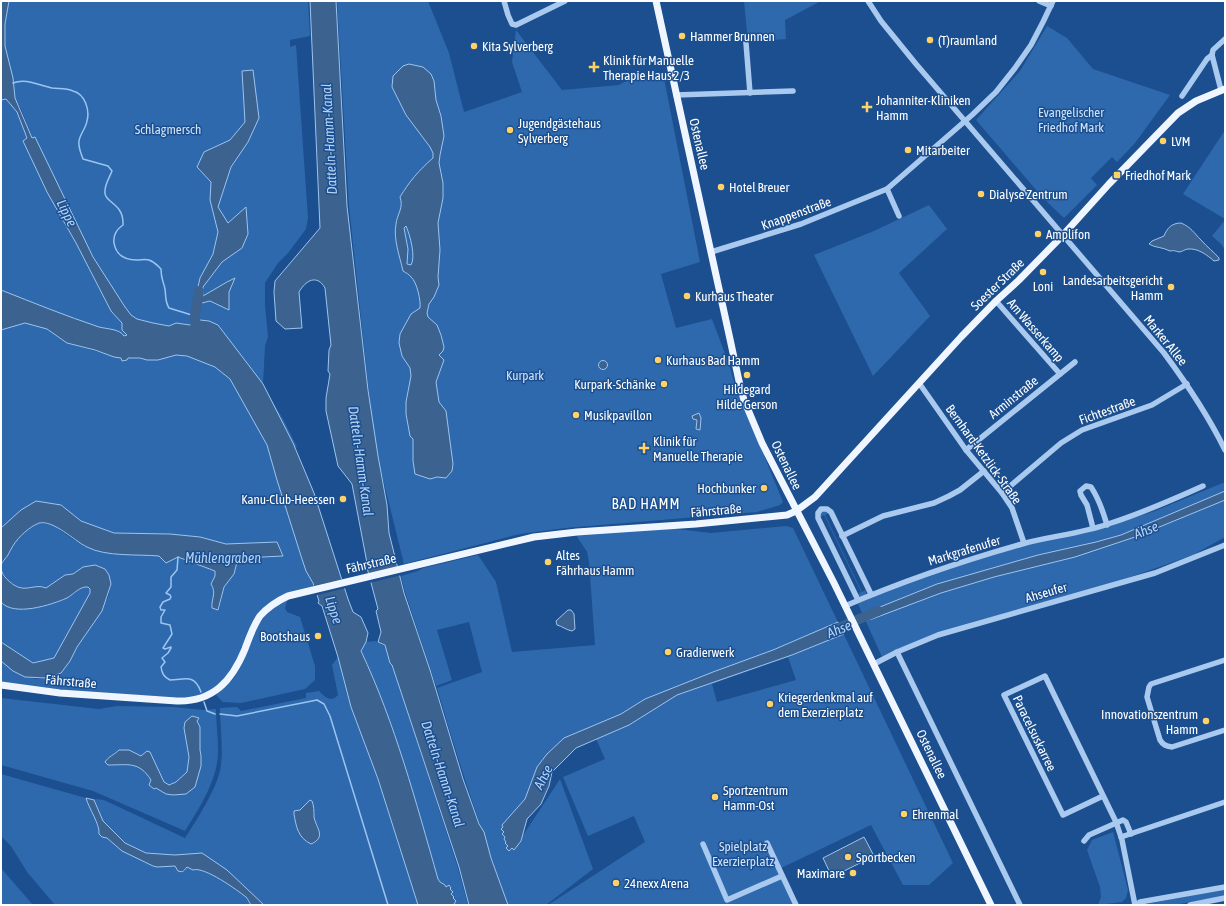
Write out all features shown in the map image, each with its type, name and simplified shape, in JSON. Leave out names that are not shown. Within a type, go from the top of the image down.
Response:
[{"type":"main road","name":"Ostenallee","points":[[656,1],[735,366],[744,400],[794,513],[820,555],[991,905]]},
{"type":"main road","name":"Soester Straße","points":[[794,513],[815,497],[960,337],[1063,235],[1100,192],[1178,113],[1196,101],[1223,90]]},
{"type":"main road","name":"Fährstraße","points":[[1,685],[60,693],[121,698],[186,701],[200,698],[217,690],[228,680],[237,666],[256,623],[265,611],[283,598],[365,577],[552,534],[717,522],[794,513]]},
{"type":"street","points":[[504,1],[512,24],[516,25],[565,1]]},
{"type":"street","name":"Marker Allee","points":[[868,1],[881,21],[965,121],[1164,353],[1187,384],[1207,416],[1225,450]]},
{"type":"street","points":[[1039,1],[1052,4]]},
{"type":"street","name":"Knappenstraße","points":[[711,252],[801,224],[887,189],[996,92],[1031,45],[1052,4]]},
{"type":"street","points":[[1223,90],[1212,55],[1213,50],[1225,39]]},
{"type":"street","points":[[746,43],[750,93]]},
{"type":"street","points":[[1182,96],[1207,59],[1212,55]]},
{"type":"street","points":[[676,95],[793,91]]},
{"type":"street","points":[[887,189],[899,216]]},
{"type":"street","name":"Am Wasserkamp","points":[[996,301],[1060,374]]},
{"type":"street","name":"Arminstraße","points":[[966,450],[1074,362]]},
{"type":"street","name":"Bernhard-Ketzlick-Straße","points":[[919,383],[966,450],[1002,493],[1012,508],[1024,543]]},
{"type":"street","name":"Fichtestraße","points":[[1002,493],[1061,443],[1082,430],[1152,405],[1187,384]]},
{"type":"street","points":[[842,536],[883,516],[934,503],[960,490],[984,471]]},
{"type":"street","points":[[1093,528],[1087,505],[1080,491],[1086,486],[1091,487],[1098,497],[1107,525]]},
{"type":"street","name":"Markgrafenufer","points":[[845,606],[871,594],[952,564],[1024,543],[1107,525],[1203,486]]},
{"type":"street","points":[[858,600],[818,518],[818,513],[821,509],[825,508],[829,510],[871,594]]},
{"type":"street","name":"Ahseufer","points":[[874,664],[897,652],[938,635],[1154,573],[1225,545]]},
{"type":"street","name":"Ostenallee","points":[[897,652],[1020,905]]},
{"type":"street","points":[[1225,660],[1152,684],[1148,687],[1147,697],[1160,740],[1163,744],[1172,747],[1225,730]]},
{"type":"street","name":"Paracelsuskarree","points":[[1103,796],[1063,815],[1004,695],[1045,676],[1103,796],[1115,821],[1121,837],[1136,905]]},
{"type":"street","points":[[1121,837],[1225,802]]},
{"type":"street","points":[[1084,841],[1089,835],[1115,821],[1125,820],[1131,834]]},
{"type":"street","points":[[767,842],[796,905]]},
{"type":"street","points":[[703,844],[727,900],[782,876]]},
{"type":"street","points":[[1136,905],[1140,902],[1225,887]]},
{"type":"street","points":[[1190,905],[1225,898]]},
{"type":"green space","name":"Schlagmersch","points":[[1,1],[308,1],[310,36],[290,40],[290,47],[296,45],[308,218],[306,229],[288,253],[278,263],[265,283],[265,305],[268,337],[265,346],[263,384],[297,447],[271,459],[306,571],[314,587],[270,603],[226,679],[208,693],[190,698],[81,692],[1,682],[1,661],[25,677],[37,679],[46,678],[70,661],[108,597],[111,584],[109,575],[105,569],[95,565],[83,567],[73,574],[65,575],[46,588],[42,586],[26,589],[20,588],[9,581],[2,572],[1,565],[12,546],[24,532],[39,523],[53,525],[74,540],[101,552],[178,557],[215,571],[215,576],[211,584],[214,588],[219,610],[224,587],[234,574],[237,562],[242,558],[283,555],[277,542],[226,544],[200,537],[170,534],[114,533],[81,521],[61,505],[2,526],[1,528],[1,330],[25,323],[47,329],[67,343],[127,360],[128,358],[139,358],[158,360],[97,270],[38,152],[21,109],[5,82]]},
{"type":"green space","name":"Kurpark","points":[[337,1],[428,1],[449,53],[464,112],[522,92],[512,62],[516,30],[562,90],[619,85],[635,76],[664,78],[700,262],[661,274],[676,328],[712,319],[734,382],[783,502],[780,505],[757,512],[565,528],[520,534],[404,564],[377,455],[372,421],[349,206]]},
{"type":"green space","points":[[744,1],[819,2],[785,20],[786,39],[748,42]]},
{"type":"green space","name":"Evangelischer Friedhof Mark","points":[[1047,26],[1067,38],[1093,69],[1170,95],[1135,143],[1117,162],[1112,157],[1091,178],[1097,185],[1064,218],[1043,198],[976,120],[1020,71]]},
{"type":"green space","points":[[6,99],[17,112],[27,139],[23,141],[47,192],[76,243],[111,311],[122,323],[122,330],[127,336],[124,336],[122,333],[68,317],[1,290],[1,100]]},
{"type":"green space","points":[[1225,130],[1225,219],[1183,194]]},
{"type":"green space","points":[[929,205],[947,229],[899,273],[930,316],[873,376],[814,255],[874,231]]},
{"type":"green space","points":[[1225,220],[1225,250],[1212,236]]},
{"type":"green space","points":[[1225,482],[1225,537],[1193,555],[1085,593],[980,620],[892,651],[882,657],[858,604],[893,587],[1024,544],[1100,529],[1155,511]]},
{"type":"green space","points":[[824,510],[829,513],[825,515],[862,592],[866,590],[866,594],[860,597],[858,594],[861,592],[824,515],[820,517],[820,514]]},
{"type":"green space","name":"Spielplatz Exerzierplatz","points":[[786,526],[793,528],[953,863],[929,885],[903,885],[871,825],[777,870],[793,905],[548,905],[645,842],[634,816],[588,836],[563,777],[605,759],[591,727],[537,767],[525,799],[502,825],[508,846],[506,848],[514,849],[560,779],[593,869],[546,905],[508,905],[453,743],[437,688],[482,672],[469,622],[437,630],[452,680],[436,686],[401,576],[423,568],[478,555],[496,582],[512,652],[595,645],[589,562],[587,552],[576,535],[659,527],[711,533]],"holes":[[[788,657],[796,680],[717,702],[712,684]]]},
{"type":"green space","points":[[84,586],[90,589],[90,593],[55,658],[33,663],[1,642],[1,602],[15,609],[33,608],[51,604],[68,597]]},
{"type":"green space","points":[[291,598],[287,601],[285,608],[287,612],[300,617],[315,666],[315,680],[305,689],[241,703],[223,702],[216,695],[234,678],[241,666],[258,624],[275,606]]},
{"type":"green space","points":[[375,641],[385,646],[392,665],[458,868],[468,905],[455,905],[454,897],[451,894],[451,888],[446,888],[438,879],[395,734],[361,651],[366,642]]},
{"type":"green space","points":[[338,657],[351,707],[378,779],[418,905],[55,905],[27,872],[11,846],[1,836],[1,774],[86,798],[104,800],[185,838],[200,814],[218,779],[222,748],[220,708],[237,707],[241,711],[306,698],[306,693],[319,691],[326,697],[333,699],[338,695],[332,665]]},
{"type":"green space","points":[[1,698],[99,709],[117,706],[173,707],[204,710],[216,709],[218,749],[217,760],[208,792],[185,831],[93,791],[1,765]]},
{"type":"green space","points":[[1113,832],[1128,890],[1126,898],[1122,902],[1098,905],[1101,897],[1100,887],[1087,850],[1092,840]]},
{"type":"green space","points":[[1,868],[33,905],[1,905]]},
{"type":"green space","points":[[1225,889],[1225,896],[1174,905],[1142,905]]},
{"type":"water","points":[[1,1],[9,1],[5,24],[5,46],[13,78],[15,98],[32,138],[35,137],[93,257],[125,307],[131,315],[137,319],[153,323],[169,326],[176,323],[190,325],[200,320],[209,321],[218,325],[263,384],[293,443],[314,493],[353,612],[361,617],[368,633],[366,642],[361,651],[395,734],[438,879],[446,887],[449,885],[451,888],[450,889],[453,892],[451,894],[456,901],[454,904],[455,905],[418,905],[378,779],[351,707],[338,657],[322,606],[318,603],[319,601],[313,583],[306,571],[301,556],[267,445],[230,379],[215,367],[187,356],[176,355],[158,360],[128,358],[127,360],[122,361],[121,358],[67,343],[47,329],[25,323],[1,330],[1,290],[99,327],[120,332],[124,336],[127,335],[122,330],[122,323],[111,311],[76,243],[47,192],[23,141],[27,138],[17,112],[6,99],[1,100]]},
{"type":"water","name":"Datteln-Hamm-Kanal","points":[[310,1],[336,1],[347,206],[368,390],[387,505],[389,533],[404,593],[430,670],[463,779],[479,824],[484,832],[491,858],[508,905],[469,905],[459,867],[392,665],[390,663],[385,645],[378,642],[381,632],[376,611],[378,609],[366,564],[352,484],[338,466],[326,411],[326,398],[330,374],[328,371],[329,350],[331,345],[325,288],[319,281],[312,280],[305,284],[299,292],[302,328],[285,329],[276,321],[274,292],[275,281],[320,228]]},
{"type":"water","points":[[409,64],[423,67],[431,74],[434,81],[436,100],[441,116],[444,136],[439,163],[443,183],[443,198],[438,223],[440,250],[438,277],[439,285],[429,304],[427,313],[428,317],[437,325],[444,347],[443,351],[439,355],[444,360],[436,382],[439,402],[446,411],[453,464],[452,471],[446,478],[437,477],[430,479],[415,474],[413,461],[413,439],[410,436],[406,414],[406,402],[411,376],[410,368],[402,356],[399,343],[400,334],[411,314],[420,308],[420,305],[418,292],[413,279],[403,271],[396,242],[395,230],[401,208],[400,197],[415,176],[433,158],[433,153],[406,115],[392,87],[393,76],[403,66]],"holes":[[[406,226],[413,252],[411,265],[407,264],[408,249],[404,228]]]},
{"type":"water","points":[[253,70],[259,118],[248,142],[231,167],[218,207],[228,223],[246,207],[248,234],[242,248],[222,262],[203,287],[203,296],[235,278],[229,292],[229,310],[210,301],[194,305],[200,278],[213,254],[218,232],[210,200],[211,182],[197,167],[204,152],[230,140],[245,122],[242,71]]},
{"type":"water","points":[[1181,223],[1192,230],[1219,258],[1219,260],[1214,261],[1205,254],[1192,249],[1187,249],[1181,252],[1170,251],[1149,244],[1152,241],[1164,236],[1168,228],[1172,225]]},
{"type":"water","points":[[601,361],[605,361],[607,365],[605,369],[601,369],[599,367],[599,363]]},
{"type":"water","points":[[699,413],[701,418],[700,430],[696,429],[697,420],[693,419],[692,416]]},
{"type":"water","points":[[1225,491],[1225,500],[1135,537],[1075,557],[994,577],[941,593],[872,619],[867,620],[865,615],[870,611],[937,584],[1038,555],[1121,535]]},
{"type":"water","name":"Mühlengraben","points":[[36,501],[61,505],[81,521],[114,533],[170,534],[200,537],[226,544],[277,542],[283,556],[242,558],[237,562],[234,574],[224,587],[218,610],[212,608],[214,591],[211,584],[215,576],[215,571],[178,557],[166,563],[159,556],[112,554],[95,550],[87,547],[51,524],[39,523],[21,535],[1,565],[1,528],[21,510]]},
{"type":"water","points":[[95,565],[105,569],[109,575],[111,584],[102,611],[77,647],[70,661],[61,673],[46,678],[25,677],[13,671],[1,661],[1,642],[33,663],[54,658],[90,593],[90,589],[88,587],[82,588],[67,598],[52,604],[33,608],[15,609],[1,602],[1,568],[7,579],[14,585],[23,588],[46,588],[65,575],[73,574],[83,567]]},
{"type":"water","points":[[568,610],[571,610],[574,614],[575,629],[572,631],[557,625],[556,621]]},
{"type":"water","points":[[838,622],[844,634],[792,655],[677,695],[629,725],[576,748],[552,772],[549,786],[541,804],[527,819],[521,841],[514,850],[512,848],[509,851],[506,848],[508,846],[505,843],[505,837],[502,834],[504,832],[501,829],[503,827],[502,825],[525,799],[537,767],[547,754],[564,738],[621,714],[645,699],[773,650]]},
{"type":"water","points":[[192,716],[199,718],[197,721],[200,727],[201,766],[195,787],[186,794],[166,794],[149,785],[151,780],[147,774],[137,767],[132,765],[108,765],[105,762],[119,750],[129,750],[141,756],[147,751],[150,752],[164,782],[169,785],[176,782],[187,772],[189,757],[184,728],[185,722]]},
{"type":"water","points":[[86,798],[94,800],[103,821],[125,843],[146,853],[175,855],[202,853],[227,870],[264,905],[251,905],[247,898],[242,894],[220,879],[205,872],[193,870],[187,867],[182,872],[178,871],[175,866],[153,866],[122,851],[107,838],[102,837],[99,834],[98,826]]},
{"type":"water","points":[[310,800],[313,803],[314,817],[320,835],[316,841],[311,844],[300,835],[294,814],[294,811],[300,810]]},
{"type":"water","name":"Sportbecken","points":[[864,837],[874,856],[832,877],[823,858]]},
{"type":"pier","points":[[400,566],[402,575],[369,583],[366,574]]},
{"type":"pier","points":[[343,579],[346,588],[314,596],[312,586]]},
{"type":"waterway","points":[[13,83],[23,81],[32,82],[52,88],[68,89],[81,95],[86,103],[88,117],[80,138],[79,148],[83,159],[108,166],[112,171],[106,184],[105,193],[108,199],[121,212],[123,218],[123,225],[117,230],[114,237],[114,243],[117,251],[125,258],[148,260],[156,264],[161,269],[166,301],[169,308],[195,316]]},
{"type":"waterway","name":"Lippe","points":[[196,336],[195,316],[199,291]]},
{"type":"waterway","name":"Mühlengraben","points":[[178,557],[177,570],[171,577],[171,587],[166,593],[171,597],[163,602],[160,607],[161,610],[165,610],[161,617],[161,623],[170,625],[172,634],[163,648],[165,649],[171,647],[168,653],[162,658],[165,662],[161,667],[162,672],[168,679],[192,680],[201,692]]},
{"type":"waterway","name":"Ahse","points":[[829,632],[878,611]]},
{"type":"waterway","points":[[220,714],[237,716],[317,700],[324,704],[330,716],[388,905]]},
{"type":"waterway","points":[[204,702],[207,711],[215,714]]},
{"type":"place","name":"Hammer Brunnen","points":[[682,36]]},
{"type":"place","name":"(T)raumland","points":[[930,40]]},
{"type":"place","name":"Kita Sylverberg","points":[[474,46]]},
{"type":"place","name":"Klinik für Manuelle Therapie Haus 2/3","points":[[594,67]]},
{"type":"place","name":"Johanniter-Kliniken Hamm","points":[[867,107]]},
{"type":"place","name":"Jugendgästehaus Sylverberg","points":[[510,130]]},
{"type":"place","name":"LVM","points":[[1163,141]]},
{"type":"place","name":"Mitarbeiter","points":[[908,150]]},
{"type":"place","name":"Friedhof Mark","points":[[1117,175]]},
{"type":"place","name":"Hotel Breuer","points":[[721,187]]},
{"type":"place","name":"Dialyse Zentrum","points":[[981,194]]},
{"type":"place","name":"Amplifon","points":[[1038,234]]},
{"type":"place","name":"Loni","points":[[1043,272]]},
{"type":"place","name":"Landesarbeitsgericht Hamm","points":[[1171,287]]},
{"type":"place","name":"Kurhaus Theater","points":[[687,296]]},
{"type":"place","name":"Kurhaus Bad Hamm","points":[[658,360]]},
{"type":"place","name":"Hildegard Hilde Gerson","points":[[747,375]]},
{"type":"place","name":"Kurpark-Schänke","points":[[664,384]]},
{"type":"place","name":"Musikpavillon","points":[[576,415]]},
{"type":"place","name":"Klinik für Manuelle Therapie","points":[[644,448]]},
{"type":"place","name":"Hochbunker","points":[[764,488]]},
{"type":"place","name":"Kanu-Club-Heessen","points":[[343,499]]},
{"type":"place","name":"Altes Fährhaus Hamm","points":[[548,562]]},
{"type":"place","name":"Bootshaus","points":[[318,636]]},
{"type":"place","name":"Gradierwerk","points":[[668,652]]},
{"type":"place","name":"Kriegerdenkmal auf dem Exerzierplatz","points":[[770,704]]},
{"type":"place","name":"Innovationszentrum Hamm","points":[[1206,721]]},
{"type":"place","name":"Sportzentrum Hamm-Ost","points":[[715,797]]},
{"type":"place","name":"Ehrenmal","points":[[904,814]]},
{"type":"place","name":"Sportbecken","points":[[848,857]]},
{"type":"place","name":"Maximare","points":[[853,873]]},
{"type":"place","name":"24nexx Arena","points":[[616,883]]},
{"type":"district","name":"BAD HAMM","points":[[646,504]]}]
